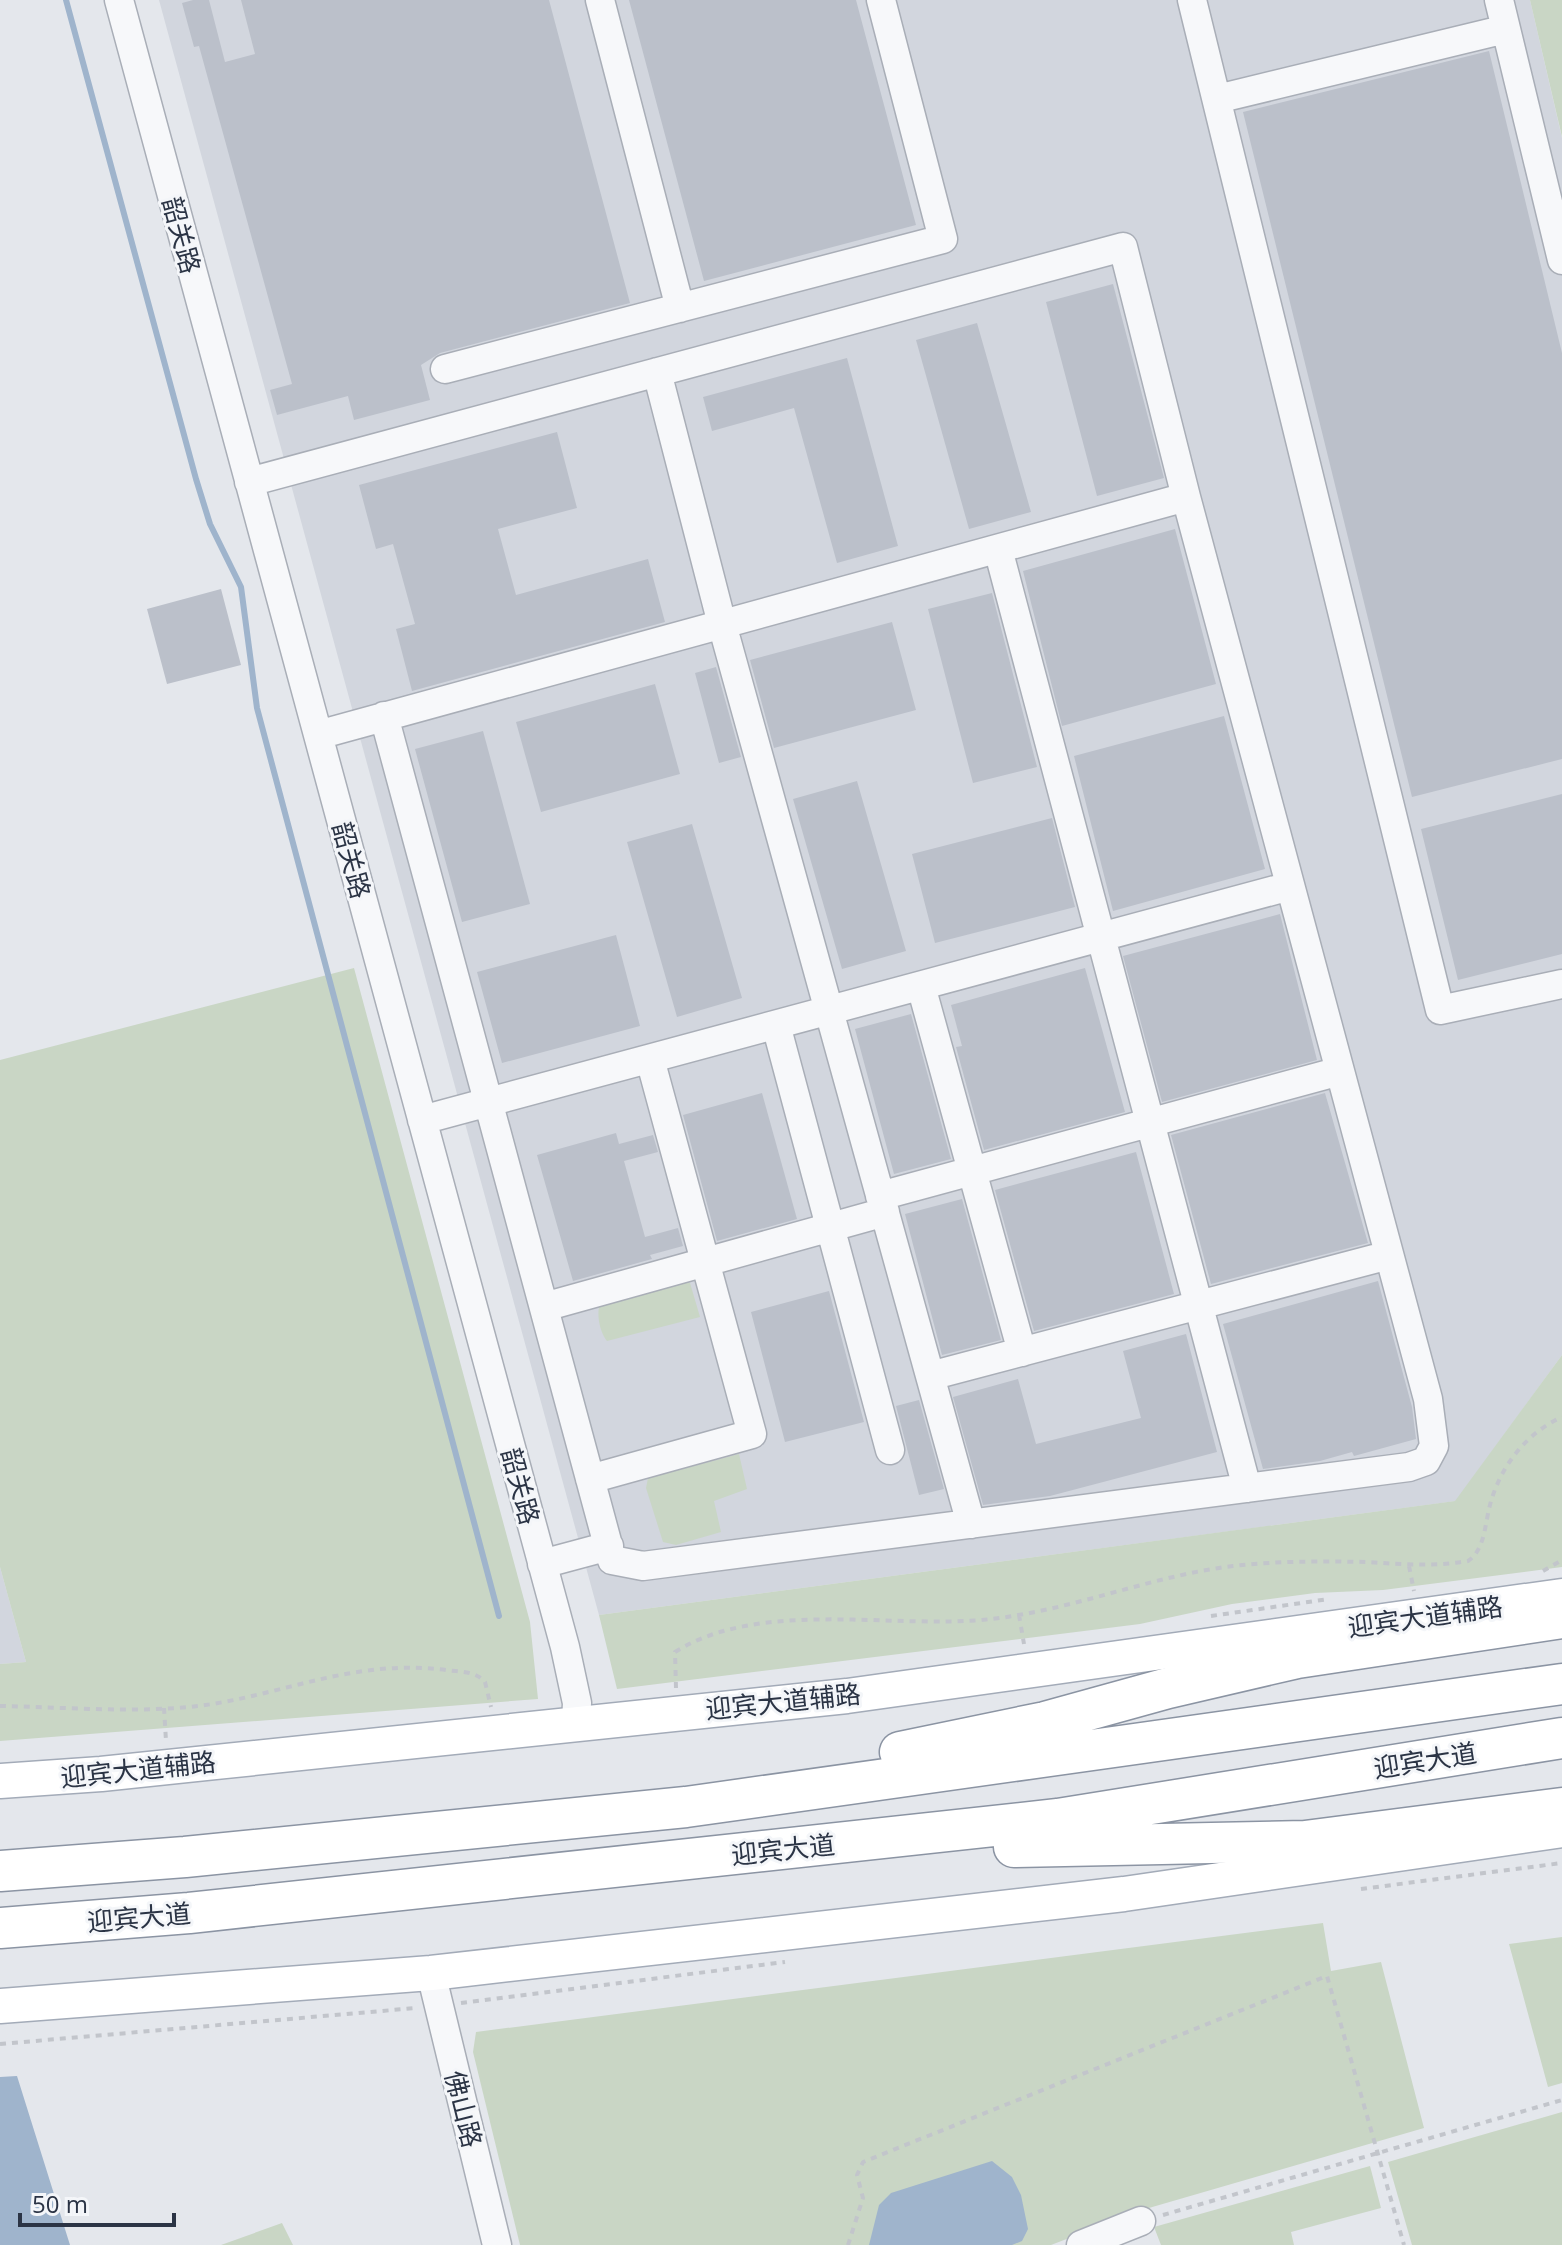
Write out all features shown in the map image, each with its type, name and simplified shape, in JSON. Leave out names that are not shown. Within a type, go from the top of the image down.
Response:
[{"type":"highway","points":[[185,1857],[588,1790],[886,1755],[1045,1722],[1168,1688],[1297,1658],[1562,1618]]},
{"type":"highway","name":"迎宾大道","points":[[0,1871],[185,1857],[686,1807],[1562,1684]]},
{"type":"highway","name":"迎宾大道","points":[[0,1928],[189,1913],[1058,1819],[1562,1738]]},
{"type":"highway","points":[[189,1913],[686,1878],[1001,1847],[1305,1841],[1562,1808]]},
{"type":"main road","name":"迎宾大道辅路","points":[[0,1781],[101,1774],[847,1696],[1551,1583]]},
{"type":"main road","points":[[0,2006],[431,1973],[1124,1894],[1562,1830]]},
{"type":"street","name":"韶关路","points":[[119,0],[565,1647],[577,1703],[576,1722]]},
{"type":"street","points":[[600,0],[680,308]]},
{"type":"street","points":[[445,369],[943,239],[881,0]]},
{"type":"street","points":[[1192,0],[1440,1010],[1562,984]]},
{"type":"street","points":[[1499,0],[1562,260]]},
{"type":"street","points":[[1217,99],[1506,29]]},
{"type":"street","points":[[249,482],[1123,247],[1186,497],[1433,1425],[1434,1446],[1426,1461],[1409,1467],[643,1566],[612,1560],[384,716]]},
{"type":"street","points":[[657,372],[722,624],[971,1524]]},
{"type":"street","points":[[318,735],[1186,497]]},
{"type":"street","points":[[998,549],[1247,1488]]},
{"type":"street","points":[[422,1120],[1290,886]]},
{"type":"street","points":[[921,986],[1022,1352]]},
{"type":"street","points":[[776,1025],[890,1450]]},
{"type":"street","points":[[590,1479],[752,1434],[650,1059]]},
{"type":"street","points":[[544,1307],[830,1227],[972,1171],[1340,1071]]},
{"type":"street","points":[[930,1376],[1389,1255]]},
{"type":"street","points":[[542,1564],[609,1546]]},
{"type":"street","name":"佛山路","points":[[431,1973],[497,2245]]},
{"type":"street","points":[[1081,2245],[1141,2221]]},
{"type":"path","points":[[662,1693],[676,1691],[675,1652],[725,1632],[767,1624],[821,1621],[941,1623],[1019,1615],[1230,1567],[1311,1562],[1430,1566],[1468,1561],[1479,1549],[1490,1502],[1504,1469],[1534,1433],[1562,1417]]},
{"type":"path","points":[[1409,1566],[1414,1596]]},
{"type":"path","points":[[1207,1617],[1331,1599]]},
{"type":"path","points":[[1019,1615],[1024,1647]]},
{"type":"path","points":[[0,1706],[164,1708],[226,1700],[315,1677],[394,1666],[473,1673],[485,1682],[492,1709]]},
{"type":"path","points":[[164,1708],[166,1741]]},
{"type":"path","points":[[476,1711],[506,1708]]},
{"type":"path","points":[[151,1743],[182,1740]]},
{"type":"path","points":[[848,2245],[863,2198],[857,2175],[863,2162],[1327,1976],[1404,2245]]},
{"type":"path","points":[[1141,2221],[1562,2100]]},
{"type":"shaded area","points":[[159,0],[1530,0],[1562,138],[1562,1355],[1456,1501],[599,1615]]},
{"type":"shaded area","points":[[0,1567],[26,1662],[0,1664]]},
{"type":"green space","points":[[1530,0],[1562,0],[1562,137]]},
{"type":"green space","points":[[354,968],[530,1622],[538,1699],[0,1741],[0,1664],[26,1662],[0,1567],[0,1060]]},
{"type":"green space","points":[[690,1283],[700,1317],[607,1341],[599,1323],[600,1304]]},
{"type":"green space","points":[[1562,1355],[1562,1567],[1383,1590],[1315,1593],[1232,1604],[1140,1624],[617,1689],[599,1615],[1455,1501]]},
{"type":"green space","points":[[739,1454],[747,1489],[714,1501],[721,1532],[676,1545],[663,1542],[646,1488],[648,1478]]},
{"type":"green space","points":[[1323,1923],[1331,1971],[1381,1962],[1424,2128],[1142,2210],[1051,2245],[520,2245],[473,2052],[476,2032]]},
{"type":"green space","points":[[1562,1937],[1562,2083],[1548,2087],[1509,1944]]},
{"type":"green space","points":[[1562,2112],[1562,2245],[1412,2245],[1388,2162]]},
{"type":"green space","points":[[1370,2166],[1381,2208],[1291,2232],[1294,2245],[1161,2245],[1154,2227]]},
{"type":"green space","points":[[282,2223],[293,2245],[221,2245]]},
{"type":"water","points":[[17,2076],[70,2245],[0,2245],[0,2077]]},
{"type":"water","points":[[992,2161],[1012,2177],[1021,2195],[1028,2229],[1022,2241],[1012,2245],[869,2245],[879,2205],[891,2193]]},
{"type":"building","points":[[209,0],[225,62],[255,54],[241,0],[549,0],[630,303],[440,353],[421,365],[430,400],[354,420],[348,396],[277,415],[270,390],[292,384],[199,46],[194,47],[182,3]]},
{"type":"building","points":[[629,0],[856,0],[916,225],[704,281]]},
{"type":"building","points":[[1489,51],[1562,353],[1562,759],[1412,797],[1243,112]]},
{"type":"building","points":[[1113,284],[1164,478],[1097,496],[1046,302]]},
{"type":"building","points":[[977,323],[1031,512],[969,529],[916,340]]},
{"type":"building","points":[[847,358],[898,546],[837,563],[794,408],[712,431],[703,397]]},
{"type":"building","points":[[557,432],[577,508],[498,529],[516,595],[648,559],[665,622],[412,691],[396,629],[415,624],[393,544],[376,549],[359,485]]},
{"type":"building","points":[[1175,529],[1216,684],[1062,726],[1023,571]]},
{"type":"building","points":[[221,589],[241,665],[167,684],[147,609]]},
{"type":"building","points":[[992,593],[1037,767],[973,783],[928,609]]},
{"type":"building","points":[[892,622],[916,710],[774,748],[750,660]]},
{"type":"building","points":[[716,667],[741,757],[719,763],[695,673]]},
{"type":"building","points":[[655,684],[680,774],[541,812],[516,722]]},
{"type":"building","points":[[1224,716],[1265,869],[1113,911],[1074,756]]},
{"type":"building","points":[[483,731],[530,904],[462,922],[415,749]]},
{"type":"building","points":[[857,781],[906,951],[842,969],[793,799]]},
{"type":"building","points":[[1562,794],[1562,954],[1458,980],[1421,829]]},
{"type":"building","points":[[1052,818],[1075,907],[935,943],[912,854]]},
{"type":"building","points":[[692,824],[742,998],[677,1017],[627,842]]},
{"type":"building","points":[[1280,914],[1317,1060],[1162,1102],[1123,956]]},
{"type":"building","points":[[616,935],[640,1026],[502,1063],[477,972]]},
{"type":"building","points":[[1085,968],[1125,1112],[984,1150],[956,1047],[962,1046],[951,1005]]},
{"type":"building","points":[[911,1014],[951,1159],[894,1174],[855,1029]]},
{"type":"building","points":[[762,1093],[797,1219],[717,1241],[683,1115]]},
{"type":"building","points":[[1325,1093],[1368,1243],[1211,1284],[1171,1135]]},
{"type":"building","points":[[616,1133],[619,1144],[653,1135],[658,1152],[624,1161],[645,1237],[678,1228],[683,1246],[650,1255],[652,1259],[573,1281],[537,1155]]},
{"type":"building","points":[[1136,1152],[1174,1294],[1034,1331],[995,1190]]},
{"type":"building","points":[[962,1199],[1001,1340],[942,1355],[905,1214]]},
{"type":"building","points":[[1378,1281],[1412,1407],[1416,1439],[1354,1456],[1352,1452],[1320,1461],[1263,1469],[1223,1324]]},
{"type":"building","points":[[829,1291],[864,1422],[785,1442],[751,1312]]},
{"type":"building","points":[[1186,1334],[1217,1452],[1050,1496],[983,1505],[953,1397],[1018,1379],[1036,1444],[1141,1418],[1123,1351]]},
{"type":"building","points":[[919,1400],[944,1489],[919,1495],[896,1406]]},
{"type":"waterway","points":[[66,0],[196,479],[210,524],[241,587],[257,708],[499,1616]]}]
